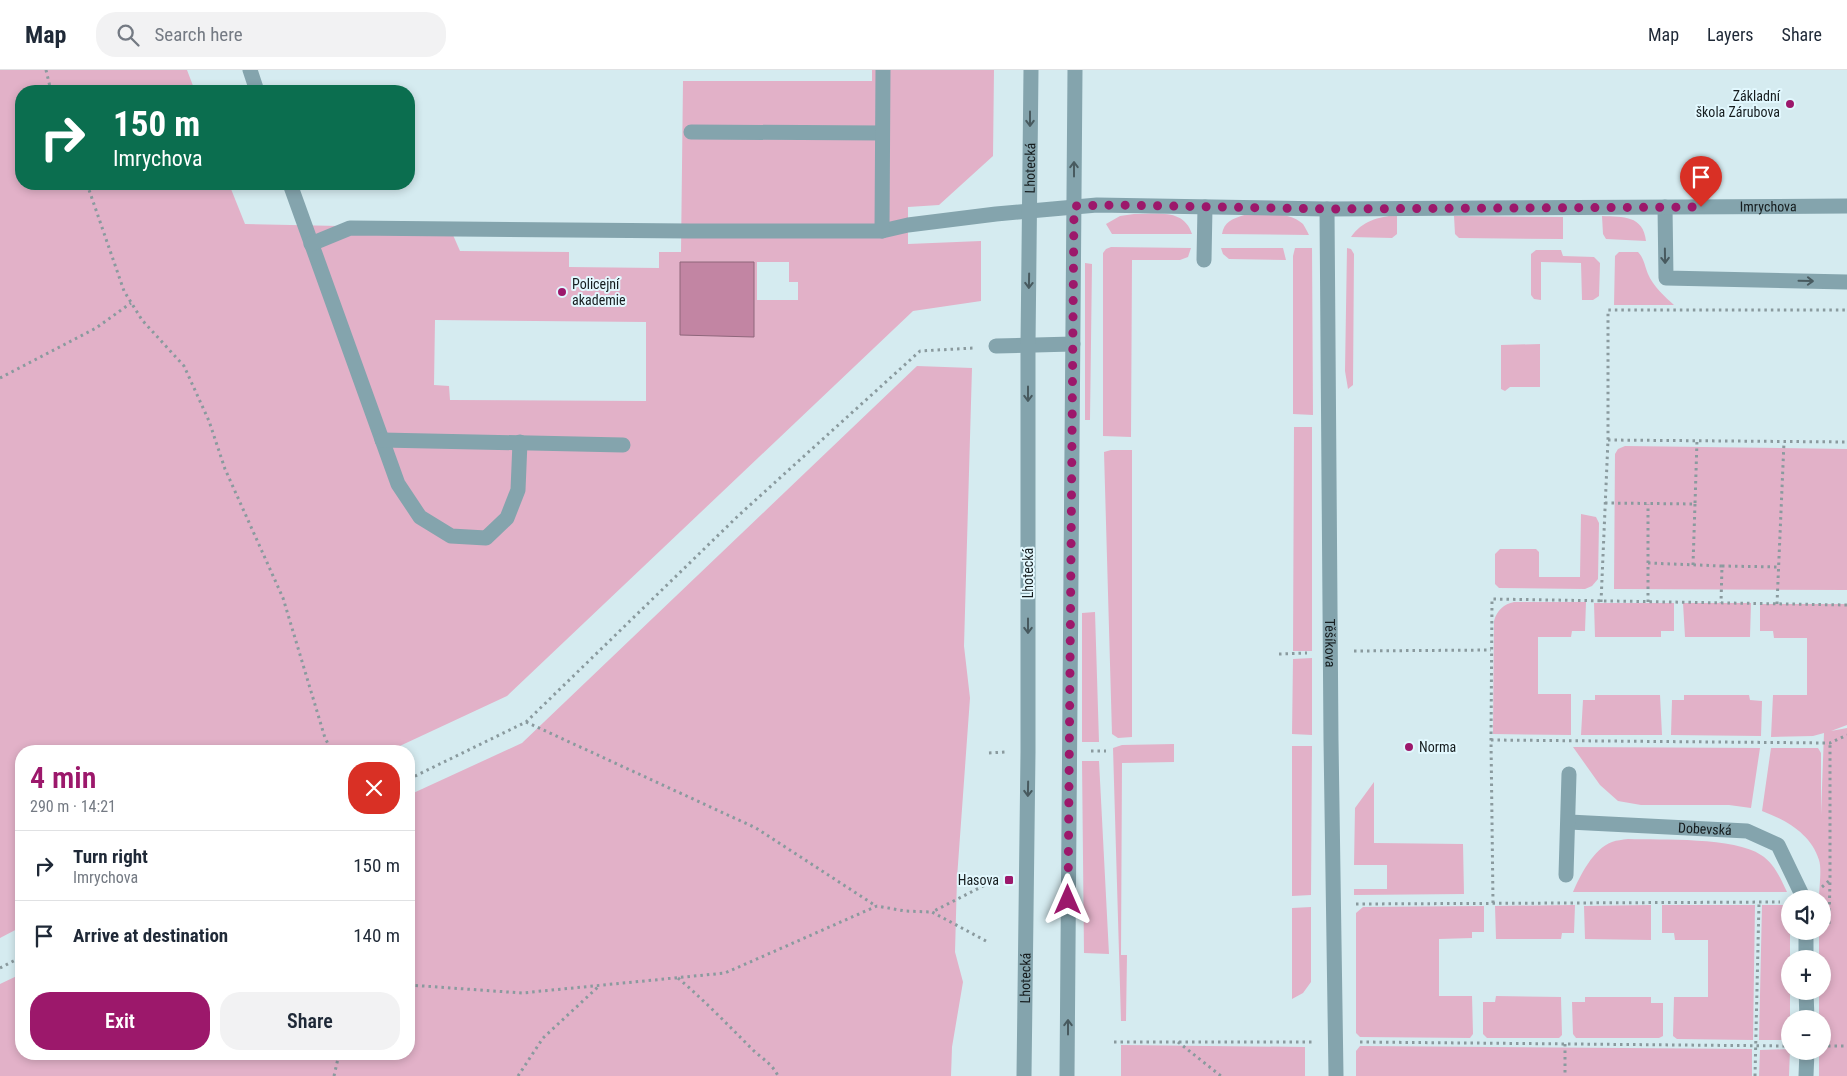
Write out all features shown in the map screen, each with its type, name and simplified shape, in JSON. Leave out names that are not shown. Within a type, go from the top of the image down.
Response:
[{"type":"street","points":[[250,70],[255,85]]},
{"type":"street","points":[[882,231],[883,70]]},
{"type":"street","name":"Lhotecká","points":[[1024,1076],[1028,752],[1028,345],[1031,70]]},
{"type":"street","points":[[1067,1076],[1075,70]]},
{"type":"street","points":[[691,132],[882,133]]},
{"type":"street","points":[[292,190],[398,484],[420,517],[451,536],[486,538],[508,518],[518,490],[520,442]]},
{"type":"street","name":"Imrychova","points":[[311,244],[350,228],[882,231],[908,225],[1074,206],[1205,206],[1327,209],[1847,206]]},
{"type":"street","points":[[1204,260],[1205,206]]},
{"type":"street","points":[[1665,207],[1666,278],[1847,282]]},
{"type":"street","name":"Těšíkova","points":[[1327,209],[1330,651],[1336,1076]]},
{"type":"street","points":[[996,346],[1073,344]]},
{"type":"street","points":[[382,440],[623,445]]},
{"type":"street","points":[[1566,875],[1569,774]]},
{"type":"street","name":"Dobevská","points":[[1569,822],[1746,830],[1778,845],[1806,890]]},
{"type":"street","points":[[1806,1076],[1807,1060]]},
{"type":"path","points":[[46,70],[50,85]]},
{"type":"path","points":[[89,190],[124,291],[142,320],[184,366],[209,421],[225,469],[284,598],[325,738],[329,745]]},
{"type":"path","points":[[0,378],[96,328],[131,303]]},
{"type":"path","points":[[1601,602],[1608,440],[1608,310],[1847,310]]},
{"type":"path","points":[[415,776],[526,722],[739,515],[920,352],[996,346]]},
{"type":"path","points":[[1608,440],[1847,442]]},
{"type":"path","points":[[1693,565],[1697,440]]},
{"type":"path","points":[[1777,604],[1784,442]]},
{"type":"path","points":[[1605,503],[1695,504]]},
{"type":"path","points":[[1648,504],[1648,602]]},
{"type":"path","points":[[1648,563],[1779,567]]},
{"type":"path","points":[[1721,603],[1722,566]]},
{"type":"path","points":[[1492,903],[1490,650],[1492,598],[1601,602],[1847,605]]},
{"type":"path","points":[[1280,654],[1330,651],[1490,650]]},
{"type":"path","points":[[526,722],[756,828],[877,906],[905,911],[932,912],[986,941]]},
{"type":"path","points":[[1491,740],[1830,743],[1847,735]]},
{"type":"path","points":[[1830,743],[1830,890]]},
{"type":"path","points":[[1818,890],[1830,880]]},
{"type":"path","points":[[932,912],[987,884]]},
{"type":"path","points":[[1755,1076],[1759,902]]},
{"type":"path","points":[[1333,904],[1781,902]]},
{"type":"path","points":[[415,985],[522,993],[725,973],[877,906]]},
{"type":"path","points":[[0,968],[15,960]]},
{"type":"path","points":[[678,978],[707,1002],[775,1069],[778,1076]]},
{"type":"path","points":[[518,1076],[543,1038],[599,985]]},
{"type":"path","points":[[1114,1042],[1781,1046]]},
{"type":"path","points":[[1178,1042],[1221,1076]]},
{"type":"path","points":[[1565,1044],[1565,1076]]},
{"type":"path","points":[[1831,1046],[1847,1046]]},
{"type":"path","points":[[334,1076],[338,1060]]},
{"type":"shaded area","points":[[0,70],[187,70],[193,85],[15,85],[15,190],[231,190],[245,224],[438,228],[453,235],[460,251],[569,252],[569,267],[659,268],[659,252],[681,252],[683,81],[872,81],[872,70],[994,70],[993,156],[939,205],[908,207],[908,244],[981,241],[981,301],[913,311],[507,696],[402,745],[15,745],[15,930],[0,938]],"holes":[[[757,262],[789,262],[789,282],[798,282],[798,300],[757,300]],[[435,320],[646,322],[646,401],[450,400],[449,386],[434,385]]]},
{"type":"shaded area","points":[[1160,213],[1176,216],[1183,220],[1192,234],[1112,234],[1106,224],[1120,216]]},
{"type":"shaded area","points":[[1275,214],[1290,217],[1303,224],[1309,235],[1222,234],[1229,222],[1244,215]]},
{"type":"shaded area","points":[[1397,215],[1397,234],[1392,238],[1351,237],[1360,227],[1371,221]]},
{"type":"shaded area","points":[[1454,216],[1563,217],[1563,239],[1459,238],[1455,234]]},
{"type":"shaded area","points":[[1602,216],[1631,219],[1641,226],[1646,241],[1606,239],[1603,234]]},
{"type":"shaded area","points":[[1111,247],[1191,248],[1188,257],[1180,260],[1132,260],[1131,437],[1103,436],[1103,253]]},
{"type":"shaded area","points":[[1221,248],[1283,248],[1286,260],[1229,259],[1223,254]]},
{"type":"shaded area","points":[[1295,248],[1312,248],[1313,415],[1293,414],[1293,256]]},
{"type":"shaded area","points":[[1347,248],[1351,249],[1354,254],[1353,385],[1348,389],[1345,371]]},
{"type":"shaded area","points":[[1536,250],[1561,250],[1563,256],[1594,257],[1600,263],[1599,296],[1593,300],[1582,300],[1581,263],[1541,262],[1541,300],[1534,299],[1531,295],[1531,254]]},
{"type":"shaded area","points":[[1619,252],[1638,252],[1653,283],[1674,305],[1614,305],[1615,256]]},
{"type":"shaded area","points":[[680,262],[754,262],[754,337],[680,335]]},
{"type":"shaded area","points":[[1085,263],[1092,264],[1090,420],[1085,420]]},
{"type":"shaded area","points":[[1540,344],[1540,387],[1510,387],[1505,391],[1501,389],[1501,345]]},
{"type":"shaded area","points":[[917,366],[972,368],[964,646],[970,698],[957,878],[955,952],[963,982],[952,1047],[951,1076],[0,1076],[0,984],[15,977],[15,1060],[415,1060],[415,792],[522,743]]},
{"type":"shaded area","points":[[1294,427],[1312,427],[1312,651],[1293,651]]},
{"type":"shaded area","points":[[1625,446],[1847,449],[1847,590],[1614,589],[1615,454],[1618,449]]},
{"type":"shaded area","points":[[1132,450],[1132,737],[1118,738],[1112,734],[1104,452]]},
{"type":"shaded area","points":[[1581,514],[1596,517],[1599,523],[1598,579],[1592,586],[1585,589],[1499,588],[1495,584],[1495,554],[1500,549],[1536,549],[1539,552],[1539,577],[1580,577]]},
{"type":"shaded area","points":[[1514,602],[1586,602],[1585,631],[1572,631],[1571,637],[1538,637],[1538,694],[1571,694],[1571,735],[1493,734],[1494,621],[1501,608]]},
{"type":"shaded area","points":[[1594,603],[1674,603],[1674,631],[1661,631],[1661,637],[1595,637]]},
{"type":"shaded area","points":[[1683,603],[1751,603],[1750,637],[1685,637]]},
{"type":"shaded area","points":[[1760,604],[1847,604],[1847,725],[1831,731],[1847,728],[1847,1076],[1819,1076],[1819,1060],[1831,1060],[1831,1010],[1819,1010],[1819,1000],[1831,1000],[1831,950],[1819,950],[1819,940],[1831,940],[1831,890],[1819,890],[1819,860],[1804,835],[1780,819],[1762,811],[1771,748],[1818,748],[1821,753],[1821,815],[1824,733],[1813,736],[1771,737],[1773,695],[1807,695],[1807,638],[1774,638],[1773,631],[1760,631]]},
{"type":"shaded area","points":[[1095,612],[1099,742],[1082,742],[1082,613]]},
{"type":"shaded area","points":[[1312,658],[1312,735],[1292,734],[1293,659]]},
{"type":"shaded area","points":[[1595,695],[1660,695],[1662,735],[1581,735],[1583,700],[1595,700]]},
{"type":"shaded area","points":[[1684,695],[1749,695],[1750,700],[1762,701],[1761,736],[1671,735],[1672,700],[1684,700]]},
{"type":"shaded area","points":[[1174,744],[1174,762],[1122,763],[1121,955],[1127,955],[1126,1021],[1121,1021],[1113,748],[1122,745]]},
{"type":"shaded area","points":[[1292,746],[1312,746],[1311,895],[1292,896]]},
{"type":"shaded area","points":[[1573,747],[1760,748],[1751,808],[1729,805],[1641,805],[1618,801],[1600,785]]},
{"type":"shaded area","points":[[1082,761],[1099,761],[1109,954],[1084,953]]},
{"type":"shaded area","points":[[1374,782],[1374,843],[1463,844],[1464,894],[1354,895],[1354,889],[1387,889],[1387,865],[1354,865],[1355,808]]},
{"type":"shaded area","points":[[1618,840],[1716,842],[1749,849],[1770,862],[1786,890],[1781,890],[1781,892],[1573,892],[1579,878],[1593,857],[1605,846]]},
{"type":"shaded area","points":[[1575,905],[1574,933],[1562,933],[1561,939],[1496,939],[1495,906]]},
{"type":"shaded area","points":[[1651,905],[1651,940],[1585,939],[1584,906]]},
{"type":"shaded area","points":[[1662,905],[1755,905],[1753,1040],[1677,1039],[1673,1036],[1674,997],[1708,997],[1708,940],[1675,940],[1674,933],[1662,933]]},
{"type":"shaded area","points":[[1762,905],[1781,905],[1781,940],[1790,940],[1790,950],[1781,950],[1781,1000],[1790,1000],[1790,1010],[1781,1010],[1781,1040],[1759,1040]]},
{"type":"shaded area","points":[[1484,906],[1484,932],[1472,932],[1472,938],[1439,939],[1439,996],[1472,996],[1473,1034],[1470,1038],[1360,1037],[1356,1033],[1356,913],[1363,907]]},
{"type":"shaded area","points":[[1311,907],[1311,982],[1303,993],[1292,999],[1292,908]]},
{"type":"shaded area","points":[[1496,996],[1561,997],[1562,1035],[1559,1038],[1487,1038],[1483,1034],[1483,1002],[1495,1002]]},
{"type":"shaded area","points":[[1585,997],[1651,997],[1651,1003],[1663,1003],[1663,1036],[1659,1038],[1576,1038],[1573,1034],[1572,1002],[1585,1002]]},
{"type":"shaded area","points":[[1121,1045],[1305,1047],[1305,1076],[1121,1076]]},
{"type":"shaded area","points":[[1360,1046],[1752,1049],[1752,1076],[1356,1076],[1356,1051]]},
{"type":"shaded area","points":[[1781,1049],[1781,1060],[1790,1060],[1789,1076],[1759,1076],[1760,1050]]},
{"type":"place","name":"Základní škola Zárubova","points":[[1790,104]]},
{"type":"place","name":"Policejní akademie","points":[[562,292]]},
{"type":"place","name":"Norma","points":[[1409,747]]},
{"type":"place","name":"Hasova","points":[[1009,880]]},
{"type":"route","points":[[1068,900],[1074,206],[1205,206],[1327,209],[1701,207]]}]
